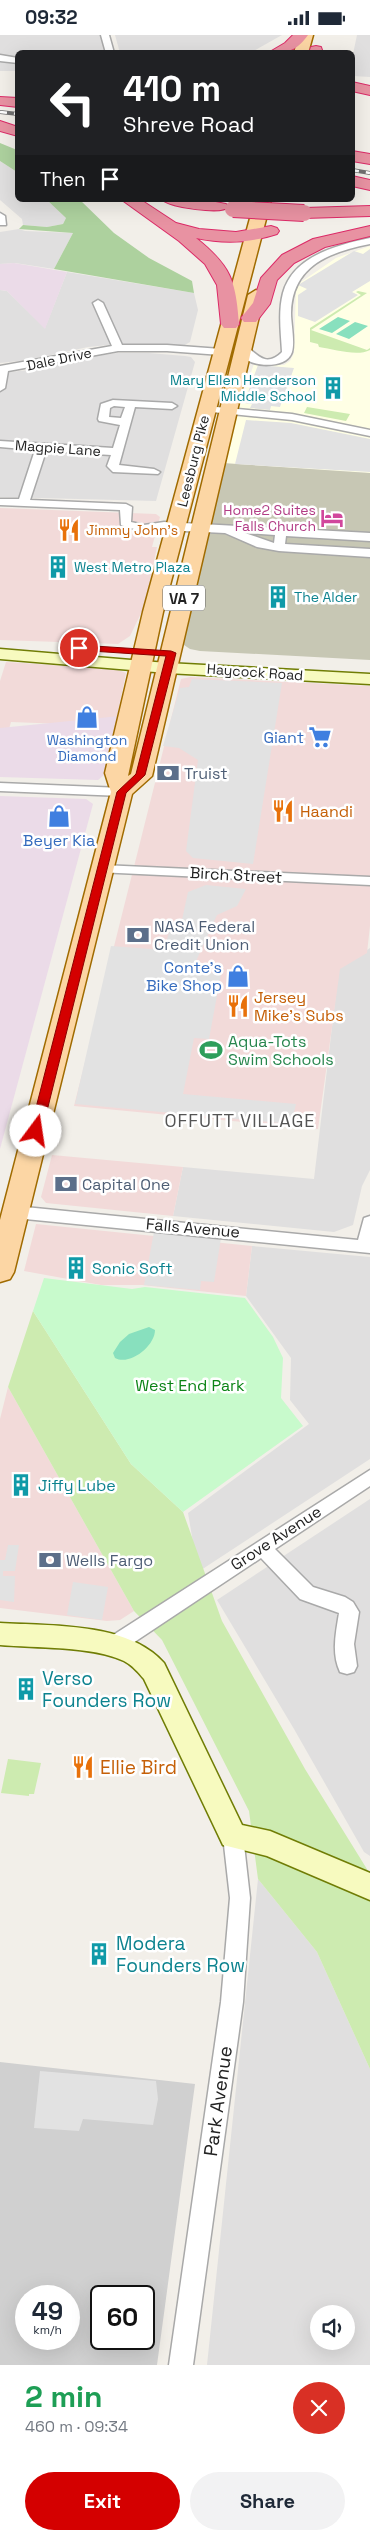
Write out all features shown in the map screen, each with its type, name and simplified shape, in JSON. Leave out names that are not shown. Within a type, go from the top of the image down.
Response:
[{"type":"highway","points":[[281,50],[290,46],[301,35]]},
{"type":"highway","points":[[355,87],[370,91]]},
{"type":"highway","points":[[0,101],[15,103]]},
{"type":"highway","points":[[355,102],[370,102]]},
{"type":"highway","points":[[0,121],[15,123]]},
{"type":"highway","points":[[0,126],[15,131]]},
{"type":"highway","points":[[355,156],[370,158]]},
{"type":"highway","points":[[355,182],[370,185]]},
{"type":"highway","points":[[133,202],[159,220],[214,265],[226,285],[230,323]]},
{"type":"highway","points":[[185,202],[226,208],[304,213],[370,211]]},
{"type":"highway","points":[[196,202],[226,208]]},
{"type":"highway","points":[[159,220],[176,228],[198,233],[254,237],[272,231]]},
{"type":"highway","points":[[250,318],[261,304],[269,278],[288,259],[319,243],[370,231]]},
{"type":"main road","points":[[302,50],[306,35]]},
{"type":"main road","points":[[316,50],[320,35]]},
{"type":"main road","name":"Leesburg Pike","points":[[142,658],[170,527],[206,409],[263,202]]},
{"type":"main road","name":"Leesburg Pike","points":[[169,660],[279,202]]},
{"type":"main road","points":[[0,648],[142,658]]},
{"type":"main road","points":[[0,654],[142,658]]},
{"type":"main road","name":"Haycock Road","points":[[142,658],[370,679]]},
{"type":"main road","name":"VA 7","points":[[122,792],[116,773],[142,658]]},
{"type":"main road","name":"Haycock Road","points":[[169,660],[370,665]]},
{"type":"main road","name":"VA 7","points":[[0,1272],[122,792],[140,775],[169,660]]},
{"type":"main road","points":[[0,1634],[114,1645],[133,1652],[154,1671],[233,1836],[270,1844],[370,1887]]},
{"type":"street","points":[[105,35],[109,50]]},
{"type":"street","points":[[0,58],[15,60]]},
{"type":"street","points":[[243,348],[247,355],[259,361],[283,358],[287,352],[288,292],[296,277],[312,262],[328,254],[370,241]]},
{"type":"street","name":"Dale Drive","points":[[98,303],[118,349]]},
{"type":"street","name":"Dale Drive","points":[[2,369],[118,349],[150,347],[221,352]]},
{"type":"street","points":[[0,388],[2,369]]},
{"type":"street","points":[[125,422],[103,419],[105,406],[113,403],[172,407]]},
{"type":"street","points":[[130,404],[116,451],[114,469],[154,472]]},
{"type":"street","points":[[206,409],[292,417],[370,433]]},
{"type":"street","name":"Magpie Lane","points":[[0,444],[116,451]]},
{"type":"street","points":[[23,503],[42,447]]},
{"type":"street","points":[[0,502],[126,507],[125,523],[130,527],[155,529],[170,527],[227,531],[240,529],[370,537]]},
{"type":"street","points":[[227,531],[279,547],[370,553]]},
{"type":"street","points":[[279,547],[281,531]]},
{"type":"street","points":[[0,787],[122,792]]},
{"type":"street","name":"Birch Street","points":[[102,869],[370,881]]},
{"type":"street","name":"Falls Avenue","points":[[15,1212],[265,1235],[368,1247]]},
{"type":"street","points":[[368,1247],[370,1222]]},
{"type":"street","name":"Grove Avenue","points":[[114,1645],[370,1477]]},
{"type":"street","points":[[262,1547],[306,1594],[342,1603],[348,1607],[349,1612],[344,1644],[346,1666]]},
{"type":"street","name":"Park Avenue","points":[[181,2365],[232,2003],[240,1898],[233,1836]]},
{"type":"shaded area","points":[[0,35],[102,35],[104,50],[15,50],[15,71],[0,71]]},
{"type":"shaded area","points":[[115,35],[282,35],[256,50],[119,50]]},
{"type":"shaded area","points":[[357,35],[370,35],[370,77],[355,76],[354,50]]},
{"type":"shaded area","points":[[0,161],[15,171],[15,202],[49,202],[66,218],[63,224],[47,227],[23,225],[22,219],[0,200]]},
{"type":"shaded area","points":[[19,229],[25,231],[73,233],[54,269],[15,263],[0,264],[0,232]]},
{"type":"shaded area","points":[[370,246],[370,473],[222,463],[232,425],[254,364],[284,365],[290,361],[294,353],[296,288],[301,282],[336,258]]},
{"type":"shaded area","points":[[370,249],[370,281],[352,292],[358,295],[315,322],[298,316],[298,295],[307,289],[298,285],[354,251],[363,254]]},
{"type":"shaded area","points":[[14,263],[67,272],[45,329],[7,291],[0,290],[0,264]]},
{"type":"shaded area","points":[[67,272],[194,293],[198,310],[190,342],[183,346],[119,344],[88,347],[28,360],[0,363],[0,290],[7,291],[45,328]]},
{"type":"shaded area","points":[[117,353],[185,356],[191,357],[195,362],[156,501],[0,497],[0,373],[29,370],[82,358]]},
{"type":"shaded area","points":[[258,365],[294,368],[280,407],[271,406],[270,410],[250,408],[252,404],[244,403]]},
{"type":"shaded area","points":[[246,420],[291,423],[370,439],[370,472],[235,464]]},
{"type":"shaded area","points":[[222,463],[370,473],[370,660],[200,651],[190,649],[184,645],[183,642]]},
{"type":"shaded area","points":[[0,508],[156,514],[160,517],[152,547],[157,547],[145,605],[130,636],[118,644],[0,640]]},
{"type":"shaded area","points":[[6,662],[116,669],[126,673],[115,726],[11,722],[7,736],[0,736],[0,681]]},
{"type":"shaded area","points":[[190,677],[370,686],[370,926],[367,953],[340,969],[318,1129],[74,1106],[181,679]]},
{"type":"shaded area","points":[[192,679],[282,683],[253,864],[193,858],[186,851],[198,760],[179,748],[163,746],[180,688],[189,687]]},
{"type":"shaded area","points":[[120,716],[104,775],[98,780],[0,777],[0,728]]},
{"type":"shaded area","points":[[0,796],[86,799],[93,804],[0,1149]]},
{"type":"shaded area","points":[[206,885],[246,889],[237,906],[217,915],[197,959],[195,971],[221,974],[209,1039],[194,1038],[183,1094],[296,1104],[291,1124],[75,1104],[111,946],[164,950],[170,929],[180,929],[188,892]]},
{"type":"shaded area","points":[[370,948],[370,1170],[362,1186],[353,1225],[334,1232],[173,1216],[183,1167],[314,1179],[339,968]]},
{"type":"shaded area","points":[[52,1155],[183,1167],[173,1216],[46,1203],[41,1197]]},
{"type":"shaded area","points":[[36,1224],[252,1246],[246,1296],[142,1285],[101,1285],[24,1271]]},
{"type":"shaded area","points":[[154,1232],[221,1238],[214,1282],[201,1281],[200,1290],[144,1285]]},
{"type":"shaded area","points":[[252,1246],[370,1257],[370,1459],[198,1572],[188,1513],[309,1424],[290,1400],[291,1358],[246,1296]]},
{"type":"shaded area","points":[[8,1387],[134,1611],[120,1620],[107,1621],[0,1608],[0,1419]]},
{"type":"shaded area","points":[[370,1499],[370,1856],[364,1852],[294,1729],[217,1600]]},
{"type":"shaded area","points":[[8,1545],[19,1545],[15,1571],[3,1571],[3,1576],[15,1576],[14,1602],[0,1600],[0,1560],[5,1560]]},
{"type":"shaded area","points":[[73,1582],[108,1587],[102,1620],[67,1615]]},
{"type":"shaded area","points":[[258,1879],[317,1952],[370,2069],[370,2365],[207,2365]]},
{"type":"shaded area","points":[[0,2062],[195,2084],[157,2365],[0,2365]]},
{"type":"shaded area","points":[[40,2071],[156,2081],[158,2099],[153,2125],[83,2119],[79,2131],[34,2128]]},
{"type":"green space","points":[[0,143],[15,149],[15,171],[0,161]]},
{"type":"green space","points":[[49,202],[82,202],[114,233],[149,258],[192,281],[194,293],[54,269],[73,233],[19,229],[23,225],[47,227],[63,224],[66,218]]},
{"type":"green space","points":[[356,292],[367,293],[311,330],[367,350],[370,348],[370,350],[359,353],[345,352],[319,347],[318,344],[310,342],[310,328],[361,295]]},
{"type":"green space","points":[[338,317],[350,321],[332,333],[319,329]]},
{"type":"green space","points":[[355,322],[368,326],[349,339],[336,334]]},
{"type":"green space","points":[[307,407],[350,414],[346,421],[304,413]]},
{"type":"green space","name":"West End Park","points":[[44,1278],[132,1289],[145,1287],[245,1298],[273,1337],[283,1358],[281,1398],[303,1426],[183,1512],[131,1464],[33,1311]]},
{"type":"green space","points":[[33,1311],[131,1464],[183,1512],[222,1621],[305,1769],[370,1874],[370,2069],[317,1952],[258,1879],[249,1811],[162,1640],[134,1611],[8,1387]]},
{"type":"green space","points":[[149,1327],[155,1330],[154,1336],[141,1353],[128,1359],[121,1360],[115,1358],[113,1353],[120,1342],[129,1334]]},
{"type":"green space","points":[[8,1759],[41,1763],[34,1794],[29,1794],[29,1796],[1,1793]]},
{"type":"railway","points":[[0,112],[15,114]]},
{"type":"railway","points":[[355,170],[370,173]]},
{"type":"place","name":"Mary Ellen Henderson Middle School","points":[[333,388]]},
{"type":"place","name":"Home2 Suites Falls Church","points":[[332,518]]},
{"type":"place","name":"Jimmy John's","points":[[69,530]]},
{"type":"place","name":"West Metro Plaza","points":[[58,567]]},
{"type":"place","name":"The Alder","points":[[278,597]]},
{"type":"place","name":"Washington Diamond","points":[[87,717]]},
{"type":"place","name":"Giant","points":[[320,737]]},
{"type":"place","name":"Truist","points":[[168,773]]},
{"type":"place","name":"Haandi","points":[[283,811]]},
{"type":"place","name":"Beyer Kia","points":[[59,816]]},
{"type":"place","name":"NASA Federal Credit Union","points":[[138,935]]},
{"type":"place","name":"Conte's Bike Shop","points":[[238,976]]},
{"type":"place","name":"Jersey Mike's Subs","points":[[238,1006]]},
{"type":"place","name":"Aqua-Tots Swim Schools","points":[[211,1050]]},
{"type":"place","name":"Capital One","points":[[66,1184]]},
{"type":"place","name":"Sonic Soft","points":[[76,1268]]},
{"type":"place","name":"Jiffy Lube","points":[[21,1485]]},
{"type":"place","name":"Wells Fargo","points":[[50,1560]]},
{"type":"place","name":"Verso Founders Row","points":[[26,1689]]},
{"type":"place","name":"Ellie Bird","points":[[83,1767]]},
{"type":"place","name":"Modera Founders Row","points":[[99,1954]]},
{"type":"district","name":"OFFUTT VILLAGE","points":[[240,1120]]},
{"type":"route","points":[[36,1131],[122,792],[140,775],[171,653],[79,648]]}]
